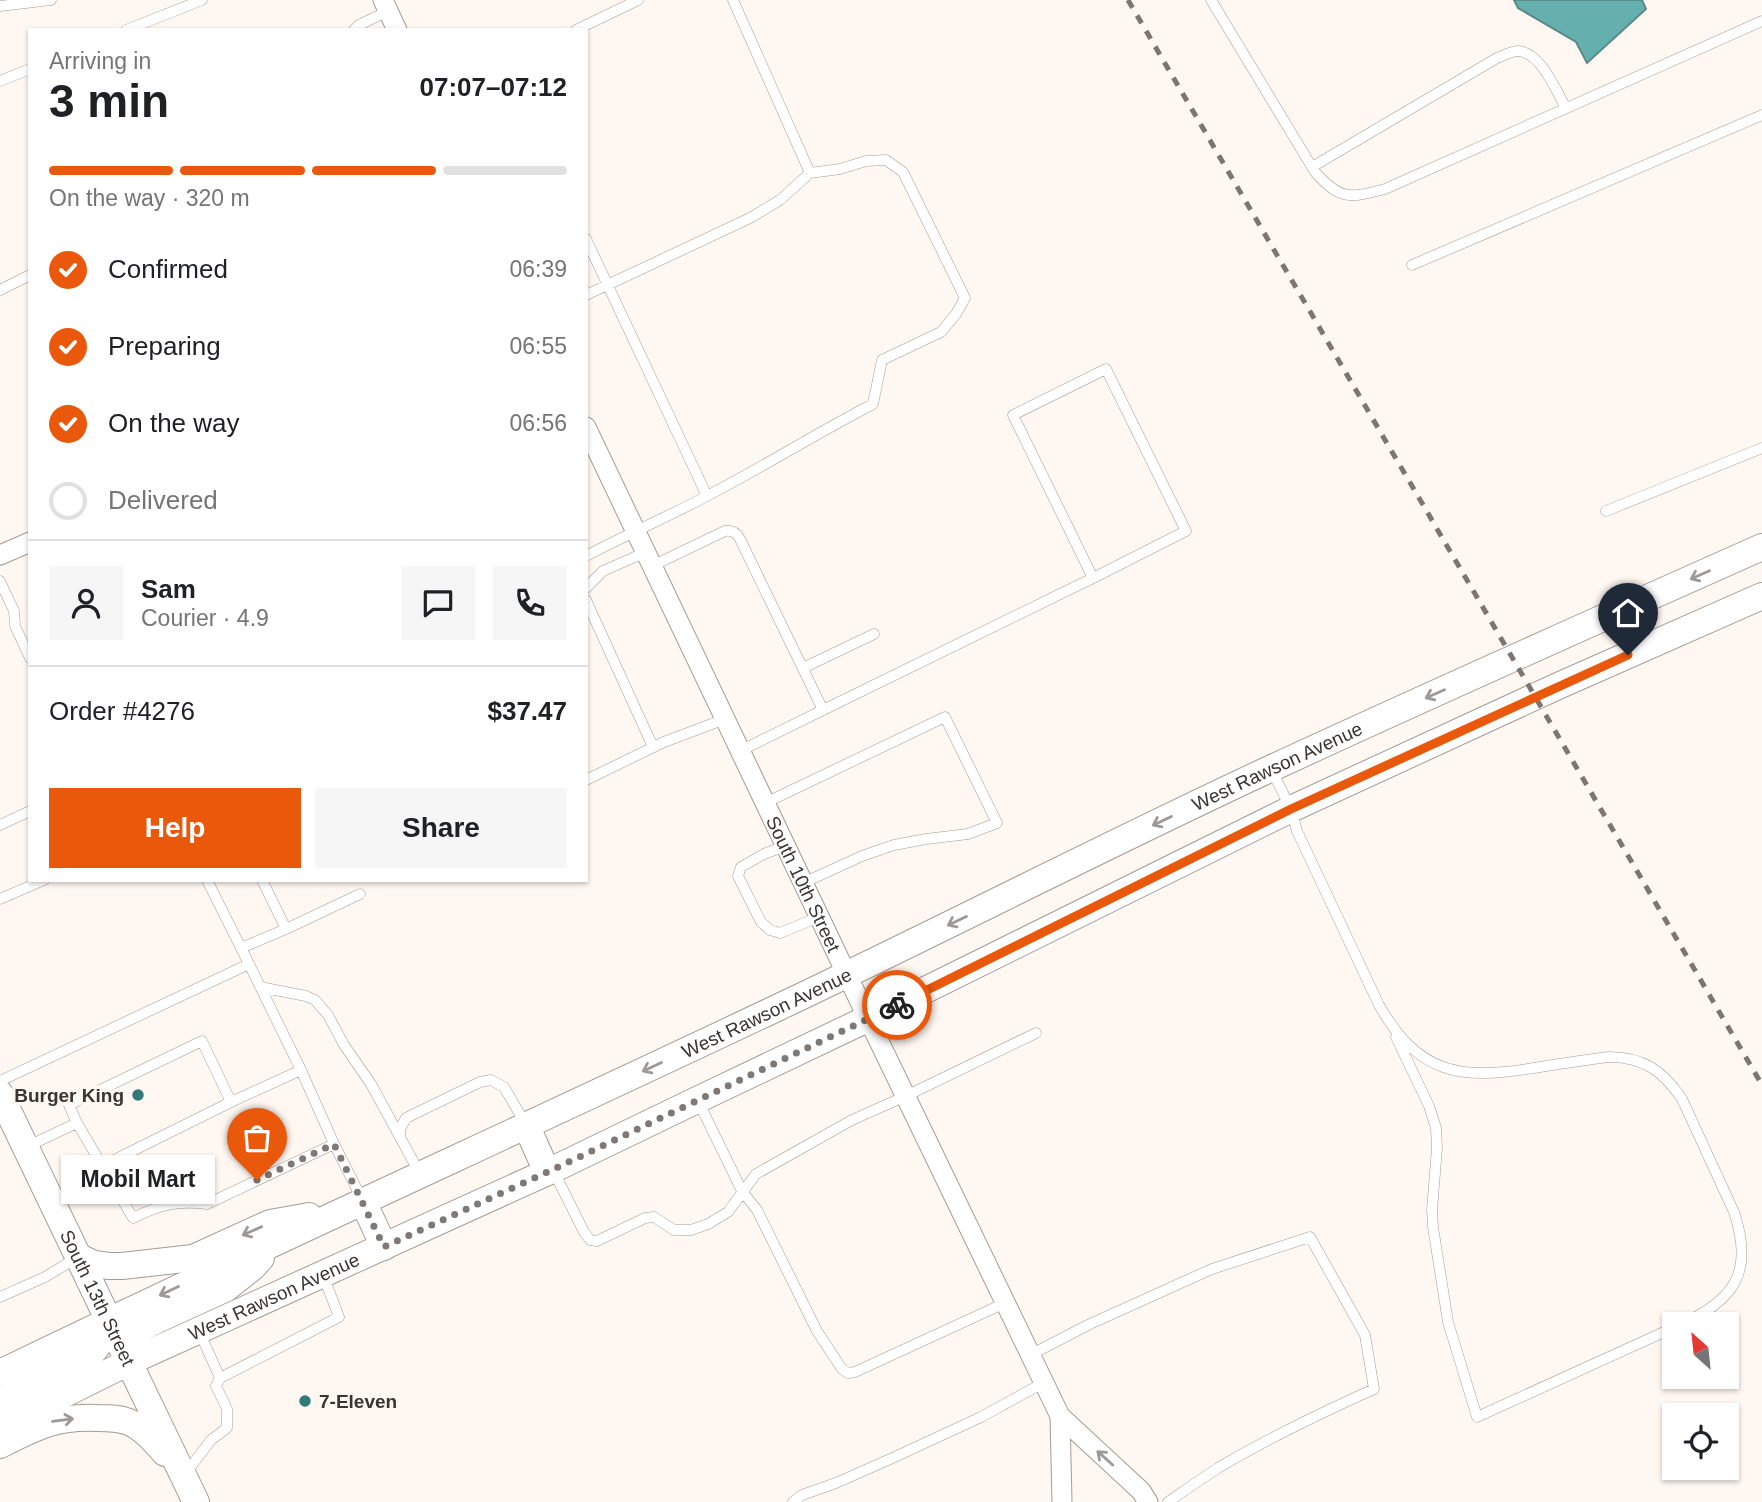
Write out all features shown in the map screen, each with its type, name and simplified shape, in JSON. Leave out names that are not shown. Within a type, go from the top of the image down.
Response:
[{"type":"main road","name":"West Rawson Avenue","points":[[0,1373],[847,975],[1271,769],[1762,547]]},
{"type":"main road","name":"West Rawson Avenue","points":[[0,1426],[198,1330],[550,1171],[869,1018],[1291,809],[1762,596]]},
{"type":"main road","name":"South 13th Street","points":[[0,1094],[196,1502]]},
{"type":"main road","points":[[527,1126],[550,1171]]},
{"type":"main road","points":[[79,1257],[94,1264],[108,1266],[193,1258],[270,1223],[352,1206],[384,1247]]},
{"type":"main road","points":[[129,1362],[133,1341],[140,1329],[225,1289],[253,1267],[277,1241]]},
{"type":"main road","points":[[0,1401],[89,1356],[99,1347],[109,1320]]},
{"type":"main road","points":[[0,1445],[51,1421],[84,1417],[114,1418],[127,1421],[147,1433],[183,1476]]},
{"type":"street","points":[[385,6],[396,28]]},
{"type":"street","name":"South 10th Street","points":[[588,431],[1060,1416],[1141,1491],[1148,1502]]},
{"type":"street","points":[[1,552],[28,543]]},
{"type":"street","name":"South 10th Street","points":[[1060,1416],[1062,1502]]},
{"type":"lane","points":[[0,6],[51,0]]},
{"type":"lane","points":[[131,28],[202,0]]},
{"type":"lane","points":[[580,28],[638,0]]},
{"type":"lane","points":[[733,0],[810,173]]},
{"type":"lane","points":[[1211,0],[1312,167],[1329,187],[1344,195],[1357,196],[1385,189],[1762,21]]},
{"type":"lane","points":[[356,28],[385,6]]},
{"type":"lane","points":[[1312,167],[1509,53],[1518,51],[1532,55],[1566,108]]},
{"type":"lane","points":[[0,81],[28,70]]},
{"type":"lane","points":[[1412,265],[1762,115]]},
{"type":"lane","points":[[588,294],[750,218],[780,200],[810,173],[840,169],[866,160],[886,160],[903,172],[965,298],[941,332],[882,360],[873,404],[707,496],[588,555]]},
{"type":"lane","points":[[588,243],[707,496]]},
{"type":"lane","points":[[0,290],[28,276]]},
{"type":"lane","points":[[740,751],[1093,578],[1186,531],[1106,369],[1013,415],[1093,578]]},
{"type":"lane","points":[[1606,511],[1762,448]]},
{"type":"lane","points":[[588,586],[603,571],[649,559],[728,530],[736,533],[823,710]]},
{"type":"lane","points":[[0,581],[14,611],[15,626],[28,654]]},
{"type":"lane","points":[[588,604],[653,747]]},
{"type":"lane","points":[[803,668],[874,634]]},
{"type":"lane","points":[[765,803],[945,717],[997,823],[968,834],[894,845],[862,856],[803,883]]},
{"type":"lane","points":[[588,779],[653,747],[725,719]]},
{"type":"lane","points":[[1271,769],[1378,1005],[1429,1106],[1436,1128],[1433,1227],[1448,1322],[1477,1417],[1662,1333]]},
{"type":"lane","points":[[0,825],[28,812]]},
{"type":"lane","points":[[785,846],[741,867],[738,876],[761,922],[770,930],[780,933],[819,917]]},
{"type":"lane","points":[[0,899],[39,882]]},
{"type":"lane","points":[[207,882],[301,1070],[334,1144],[352,1206]]},
{"type":"lane","points":[[263,882],[286,929]]},
{"type":"lane","points":[[241,948],[359,894]]},
{"type":"lane","points":[[0,1081],[249,964]]},
{"type":"lane","points":[[260,987],[306,996],[315,1000],[328,1015],[344,1045],[372,1084],[421,1175]]},
{"type":"lane","points":[[1390,1025],[1401,1039],[1429,1061],[1466,1073],[1504,1073],[1609,1057],[1625,1057],[1643,1062],[1661,1073],[1682,1099],[1734,1212],[1740,1231],[1742,1260],[1738,1275],[1732,1287],[1707,1312]]},
{"type":"lane","points":[[550,1171],[590,1240],[597,1241],[645,1217],[654,1217],[674,1230],[691,1230],[728,1212],[756,1174],[852,1120],[1036,1033]]},
{"type":"lane","points":[[231,1102],[202,1041],[69,1105],[133,1218],[166,1204],[207,1204],[334,1144]]},
{"type":"lane","points":[[102,1166],[301,1070]]},
{"type":"lane","points":[[400,1138],[400,1129],[406,1118],[480,1082],[491,1080],[504,1087],[527,1126]]},
{"type":"lane","points":[[697,1100],[742,1191],[757,1210],[817,1331],[842,1370],[855,1372],[1005,1303]]},
{"type":"lane","points":[[26,1147],[77,1123]]},
{"type":"lane","points":[[1030,1355],[1090,1324],[1212,1269],[1310,1237],[1364,1335],[1374,1389],[1262,1444],[1217,1469],[1168,1502]]},
{"type":"lane","points":[[0,1297],[45,1278],[79,1257]]},
{"type":"lane","points":[[183,1476],[211,1440],[227,1428],[227,1409],[216,1386],[220,1378],[339,1317],[323,1275]]},
{"type":"lane","points":[[198,1330],[220,1378]]},
{"type":"lane","points":[[793,1502],[802,1495],[848,1478],[969,1422],[1043,1382]]},
{"type":"water","points":[[1514,0],[1642,0],[1646,9],[1587,63],[1576,42],[1518,8]]},
{"type":"railway","points":[[1128,0],[1762,1085]]},
{"type":"way so far","points":[[257,1180],[334,1144],[384,1247],[897,1005]]},
{"type":"place","name":"Burger King","points":[[138,1095]]},
{"type":"place","name":"Mobil Mart","points":[[257,1180]]},
{"type":"place","name":"7-Eleven","points":[[305,1401]]},
{"type":"route","points":[[897,1005],[1291,809],[1628,655]]}]
